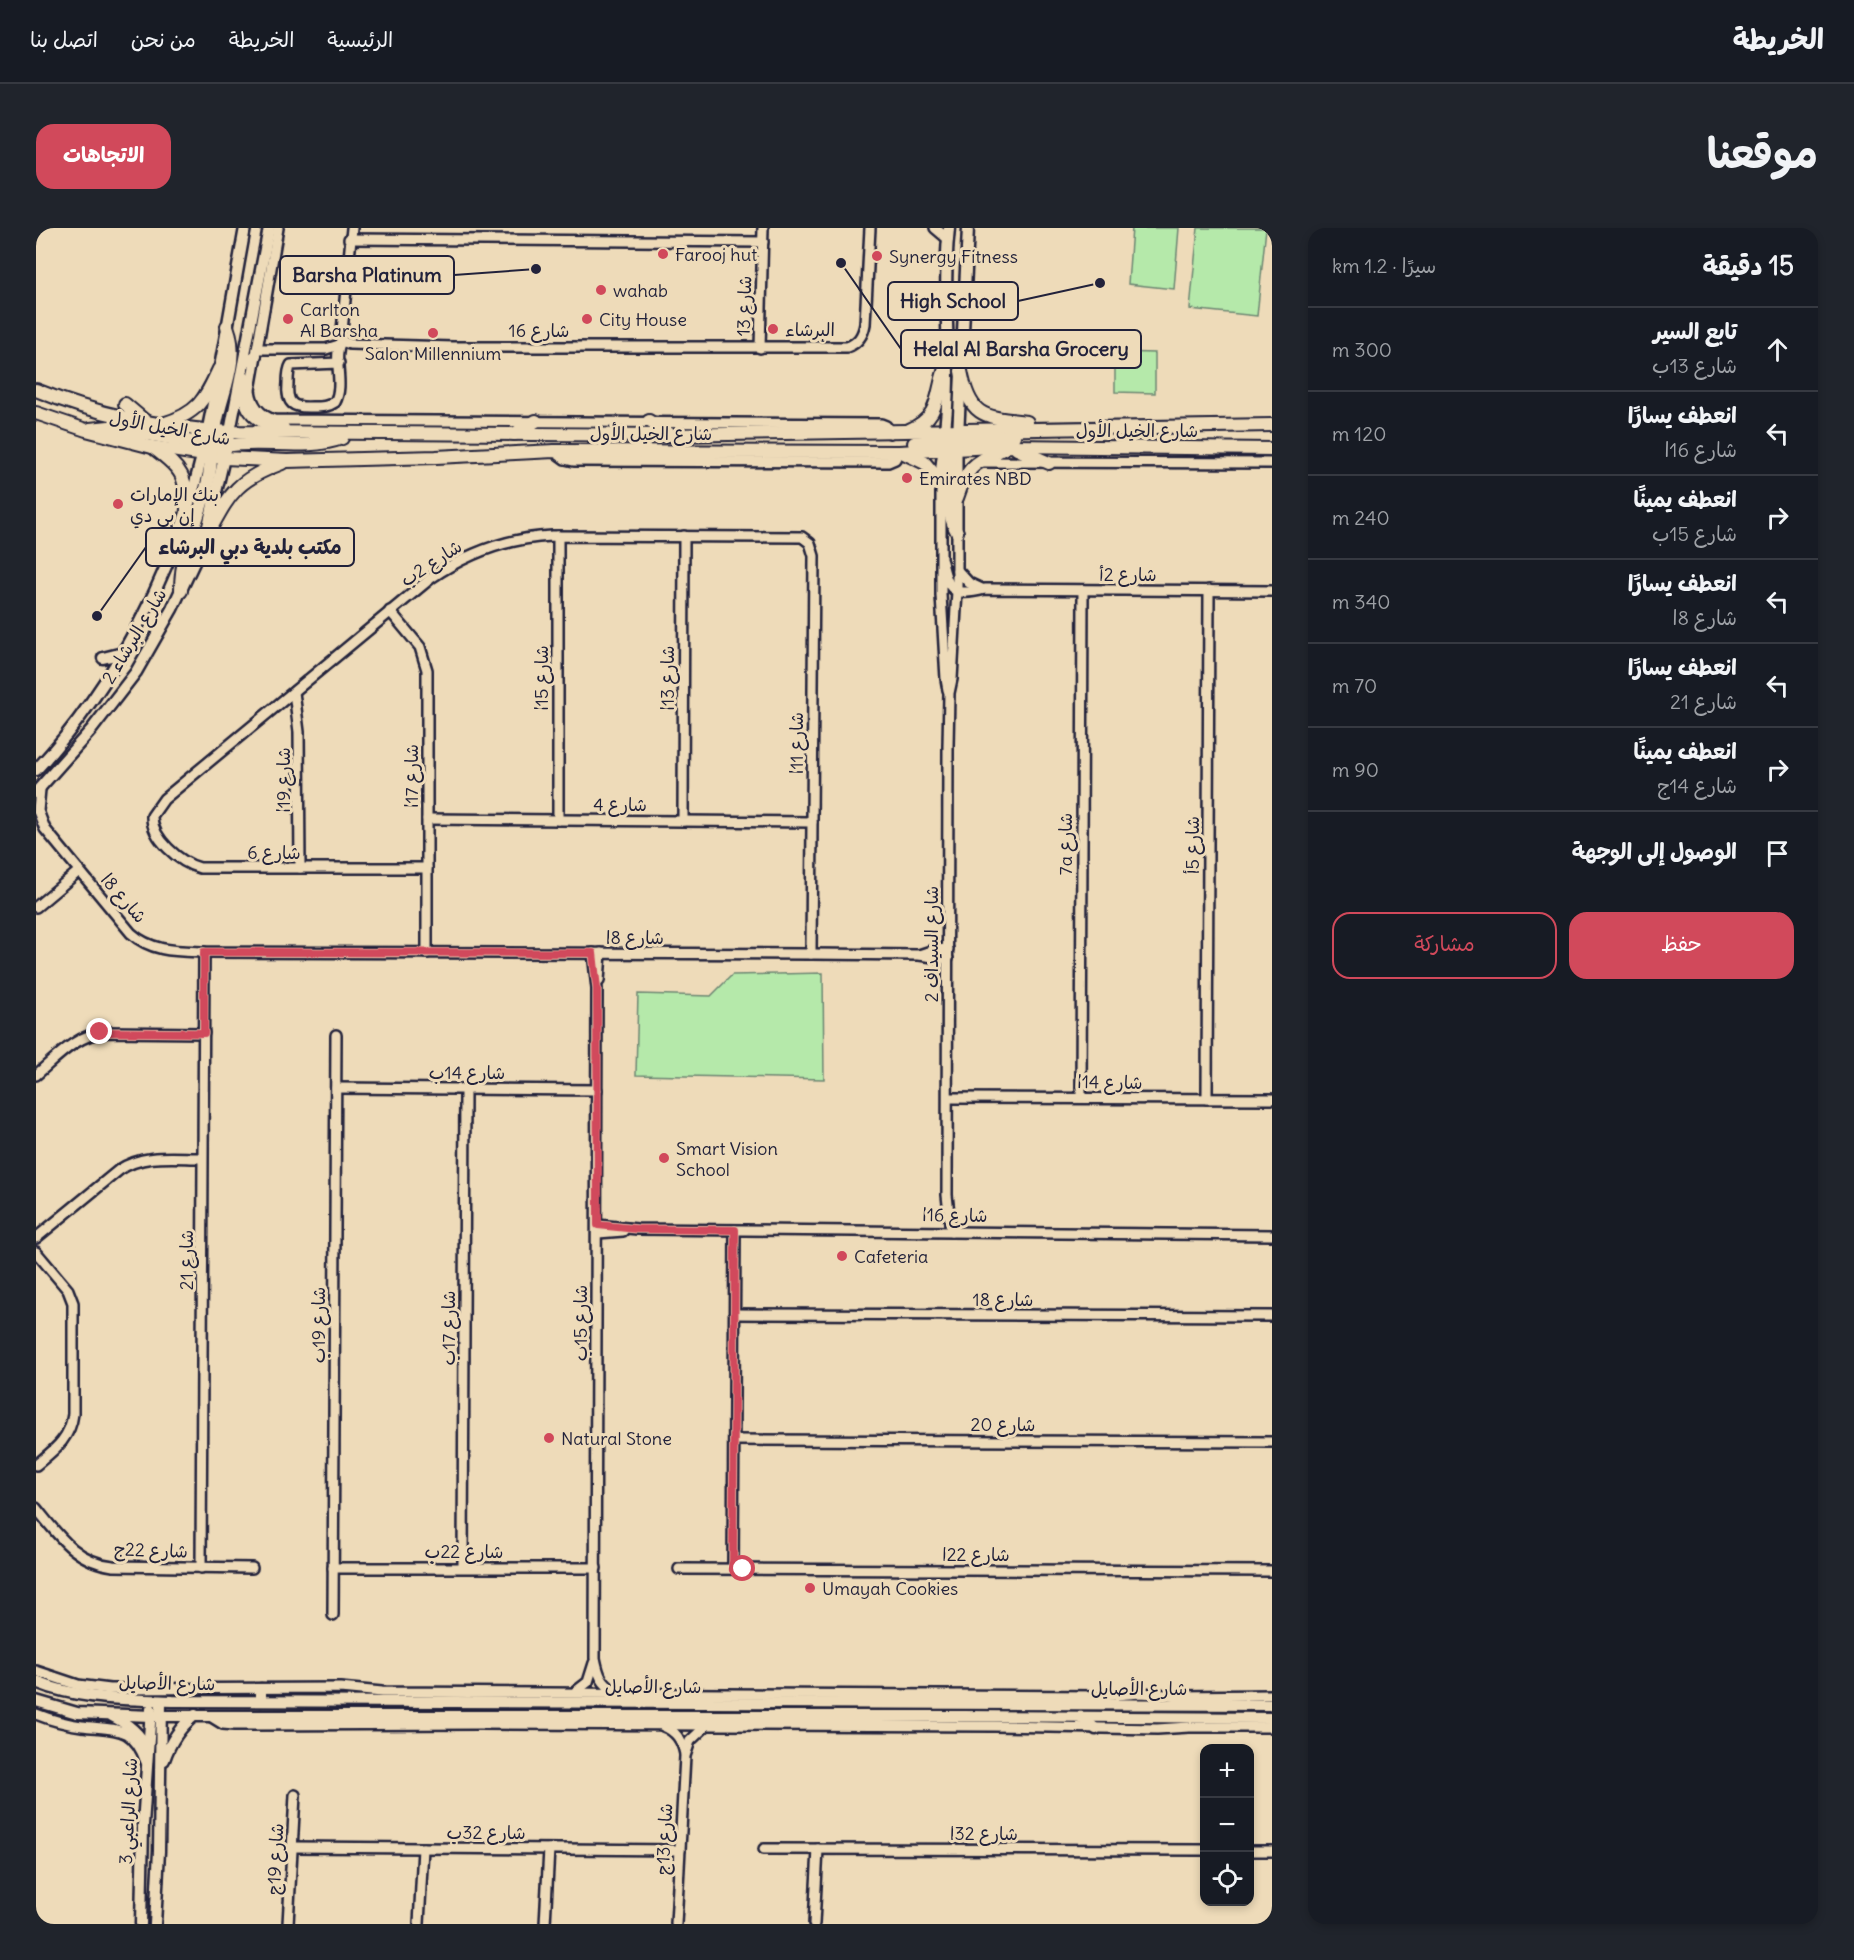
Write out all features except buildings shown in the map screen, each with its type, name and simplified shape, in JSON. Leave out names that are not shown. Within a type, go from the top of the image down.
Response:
[{"type":"main road","points":[[181,591],[183,565],[210,471],[213,446],[233,357],[232,341],[227,326]]},
{"type":"main road","points":[[905,432],[922,423],[934,410],[942,373],[949,359]]},
{"type":"main road","points":[[125,404],[154,424],[178,419],[195,410],[207,394],[219,369]]},
{"type":"main road","points":[[243,370],[244,399],[250,412],[273,426],[314,434]]},
{"type":"main road","points":[[961,371],[968,398],[983,414],[1048,427]]},
{"type":"main road","name":"شارع الخيل الأول","points":[[36,390],[94,410],[154,424],[213,446],[287,461],[554,451],[849,450],[900,452],[951,440],[1048,427],[1272,425]]},
{"type":"main road","name":"شارع الخيل الأول","points":[[36,412],[87,430],[152,447],[213,446],[230,432],[671,435],[905,432],[1009,447],[1272,449]]},
{"type":"main road","points":[[514,434],[536,421]]},
{"type":"main road","points":[[649,421],[671,435]]},
{"type":"main road","points":[[87,430],[100,426],[109,427],[213,446],[306,446],[329,442],[351,434]]},
{"type":"main road","points":[[849,450],[863,444],[925,443],[951,440],[949,509],[952,524],[957,532]]},
{"type":"main road","points":[[152,447],[181,472],[186,486],[187,511]]},
{"type":"main road","points":[[957,498],[966,472],[979,462],[1009,447],[1049,463]]},
{"type":"main road","points":[[900,452],[925,463],[941,482]]},
{"type":"main road","points":[[204,539],[225,503],[240,485],[258,472],[287,461]]},
{"type":"street","name":"شارع البرشاء 2","points":[[38,790],[92,729],[136,672],[181,591],[204,539],[219,369],[245,228]]},
{"type":"street","points":[[230,432],[268,228]]},
{"type":"street","points":[[278,228],[250,385],[256,408],[264,416],[274,420],[881,424],[886,426],[890,433]]},
{"type":"street","points":[[339,363],[295,363],[291,365],[287,391],[292,403],[299,408],[327,407],[332,404],[339,393],[340,343],[349,239],[352,228]]},
{"type":"street","name":"شارع 13","points":[[760,348],[764,228]]},
{"type":"street","name":"شارع 16","points":[[340,343],[355,345],[847,347],[862,336],[865,324],[870,228]]},
{"type":"street","points":[[935,228],[949,233],[951,440]]},
{"type":"street","points":[[951,440],[961,371],[968,228]]},
{"type":"street","points":[[349,239],[763,242]]},
{"type":"street","points":[[256,352],[326,349],[340,343]]},
{"type":"street","points":[[243,370],[256,352]]},
{"type":"street","name":"شارع السيداف 2","points":[[949,693],[945,675],[941,595],[941,482],[951,440]]},
{"type":"street","name":"شارع السيداف 2","points":[[947,1232],[949,693],[952,679],[957,591],[957,498],[951,440]]},
{"type":"street","name":"شارع البرشاء 2","points":[[36,770],[87,710],[123,653],[151,598],[213,446]]},
{"type":"street","points":[[554,451],[565,459],[574,461],[792,463],[888,462],[895,459],[900,452]]},
{"type":"street","points":[[979,462],[1272,463]]},
{"type":"street","name":"شارع 2ب","points":[[153,812],[164,799],[390,611],[431,578],[467,556],[507,542],[558,536],[802,537]]},
{"type":"street","name":"شارع 15ا","points":[[558,536],[558,820]]},
{"type":"street","name":"شارع 13ا","points":[[683,821],[684,536]]},
{"type":"street","name":"شارع 11ا","points":[[802,537],[810,543],[814,556],[812,954]]},
{"type":"street","points":[[942,562],[947,584],[957,591]]},
{"type":"street","points":[[957,570],[969,583],[985,589]]},
{"type":"street","name":"شارع 2أ","points":[[957,591],[974,592],[985,589],[1272,591]]},
{"type":"street","name":"7a شارع","points":[[1081,1098],[1083,590]]},
{"type":"street","name":"شارع 5أ","points":[[1207,1099],[1209,590]]},
{"type":"street","name":"شارع 17ا","points":[[390,611],[420,647],[427,670],[427,953]]},
{"type":"street","points":[[103,658],[123,653]]},
{"type":"street","name":"شارع 19ا","points":[[294,692],[299,732],[300,868]]},
{"type":"street","name":"شارع 8ا","points":[[38,790],[41,826],[126,928],[142,942],[160,949],[204,952],[919,955],[934,950],[948,954]]},
{"type":"street","name":"شارع 6","points":[[153,812],[152,824],[155,831],[173,854],[188,864],[205,868],[427,868]]},
{"type":"street","name":"شارع 4","points":[[427,819],[812,822]]},
{"type":"street","points":[[36,907],[79,871]]},
{"type":"street","name":"شارع 21","points":[[201,1568],[204,952]]},
{"type":"street","name":"شارع 15ب","points":[[597,953],[596,1658],[598,1674],[603,1683],[624,1694]]},
{"type":"street","points":[[36,1075],[78,1041],[94,1034],[106,1032],[204,1033]]},
{"type":"street","name":"شارع 19ب","points":[[333,1615],[336,1035]]},
{"type":"street","name":"شارع 14ب","points":[[336,1088],[597,1090]]},
{"type":"street","name":"شارع 17ب","points":[[463,1567],[465,1089]]},
{"type":"street","name":"شارع 14ا","points":[[948,1098],[1272,1100]]},
{"type":"street","points":[[36,1238],[124,1166],[149,1158],[202,1158]]},
{"type":"street","name":"شارع 16ا","points":[[598,1229],[1272,1235]]},
{"type":"street","points":[[733,1569],[735,1230]]},
{"type":"street","points":[[36,1252],[72,1298],[74,1378],[74,1414],[70,1428],[59,1447],[36,1466]]},
{"type":"street","name":"شارع 18","points":[[735,1314],[1272,1316]]},
{"type":"street","name":"شارع 20","points":[[734,1440],[1272,1442]]},
{"type":"street","name":"شارع 22ج","points":[[36,1508],[70,1548],[97,1563],[112,1566],[252,1568]]},
{"type":"street","name":"شارع 22ب","points":[[333,1568],[596,1568]]},
{"type":"street","name":"شارع 22ا","points":[[680,1569],[1272,1571]]},
{"type":"street","name":"شارع 15ب","points":[[568,1693],[577,1691],[588,1682],[596,1658]]},
{"type":"street","points":[[36,1671],[78,1685],[110,1689],[340,1688],[445,1697],[568,1693],[1272,1695]]},
{"type":"street","name":"شارع الأصايل","points":[[36,1682],[65,1692],[86,1696],[156,1700],[261,1701],[445,1697],[654,1703],[1272,1705]]},
{"type":"street","points":[[261,1689],[261,1701]]},
{"type":"street","points":[[624,1694],[654,1703]]},
{"type":"street","name":"شارع الراعبي 3","points":[[155,1924],[161,1775],[156,1700]]},
{"type":"street","name":"شارع الأصايل","points":[[36,1701],[77,1713],[156,1716],[479,1719],[963,1716],[1272,1718]]},
{"type":"street","points":[[36,1714],[70,1725],[119,1730],[136,1741],[146,1762]]},
{"type":"street","points":[[109,1715],[123,1721],[135,1731],[148,1750]]},
{"type":"street","points":[[161,1775],[165,1757],[173,1740],[195,1715]]},
{"type":"street","name":"شارع الراعبي 3","points":[[141,1924],[146,1762],[156,1716]]},
{"type":"street","points":[[945,1726],[963,1716]]},
{"type":"street","points":[[1083,1718],[1096,1729]]},
{"type":"street","points":[[479,1719],[659,1725],[1096,1729],[1272,1727]]},
{"type":"street","points":[[659,1725],[675,1733],[682,1743],[685,1756]]},
{"type":"street","name":"شارع 13ج","points":[[676,1924],[685,1756],[690,1741],[707,1725]]},
{"type":"street","name":"شارع 19ج","points":[[288,1924],[296,1796]]},
{"type":"street","name":"شارع 32ب","points":[[293,1847],[680,1850]]},
{"type":"street","points":[[419,1924],[423,1848]]},
{"type":"street","points":[[545,1924],[549,1849]]},
{"type":"street","name":"شارع 32ا","points":[[764,1849],[1200,1850]]},
{"type":"street","points":[[814,1924],[818,1849]]},
{"type":"street","points":[[1254,1851],[1272,1851]]},
{"type":"green space","points":[[1132,228],[1179,228],[1174,289],[1128,284]]},
{"type":"green space","points":[[1198,228],[1266,228],[1257,316],[1190,309]]},
{"type":"green space","points":[[1115,352],[1155,353],[1155,393],[1115,392]]},
{"type":"green space","points":[[823,973],[824,1079],[636,1075],[638,994],[711,996],[732,975]]},
{"type":"place","name":"Farooj hut","points":[[663,254]]},
{"type":"place","name":"Synergy Fitness","points":[[877,256]]},
{"type":"place","name":"Helal Al Barsha Grocery","points":[[841,263]]},
{"type":"place","name":"Barsha Platinum","points":[[536,269]]},
{"type":"place","name":"High School","points":[[1100,283]]},
{"type":"place","name":"wahab","points":[[601,290]]},
{"type":"place","name":"Carlton Al Barsha","points":[[288,319]]},
{"type":"place","name":"City House","points":[[587,319]]},
{"type":"place","name":"البرشاء","points":[[773,329]]},
{"type":"place","name":"Salon Millennium","points":[[433,333]]},
{"type":"place","name":"Emirates NBD","points":[[907,478]]},
{"type":"place","name":"بنك الإمارات إن بي دي","points":[[118,504]]},
{"type":"place","name":"مكتب بلدية دبي البرشاء","points":[[97,616]]},
{"type":"place","name":"Smart Vision School","points":[[664,1158]]},
{"type":"place","name":"Cafeteria","points":[[842,1256]]},
{"type":"place","name":"Natural Stone","points":[[549,1438]]},
{"type":"place","name":"Umayah Cookies","points":[[810,1588]]},
{"type":"route","points":[[100,1032],[204,1033],[204,952],[593,953],[597,989],[598,1225],[637,1229],[735,1230],[733,1569],[743,1569]]}]
